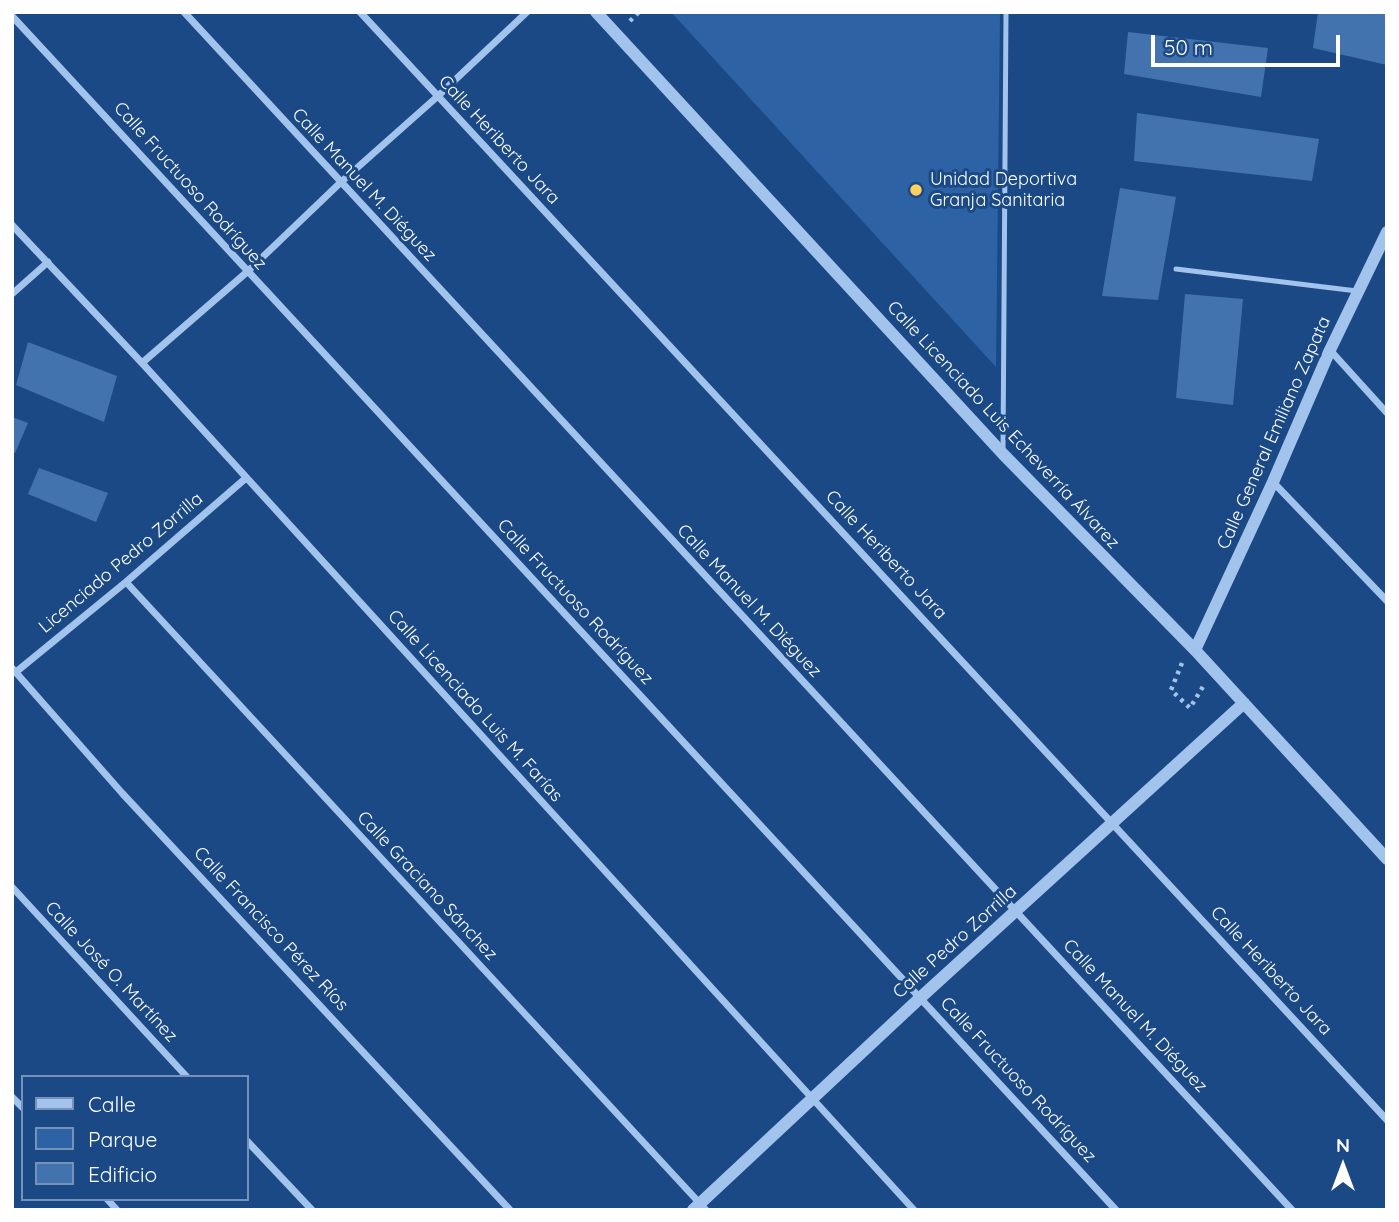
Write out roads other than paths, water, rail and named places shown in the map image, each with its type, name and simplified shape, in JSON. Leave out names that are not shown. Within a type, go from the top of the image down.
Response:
[{"type":"street","name":"Calle Manuel M. Diéguez","points":[[184,12],[1292,1210]]},
{"type":"street","name":"Calle Heriberto Jara","points":[[360,12],[1387,1120]]},
{"type":"street","points":[[142,363],[247,272],[527,12]]},
{"type":"street","name":"Calle Licenciado Luis Echeverría Álvarez","points":[[596,12],[1003,454],[1214,670],[1387,859]]},
{"type":"street","name":"Calle Fructuoso Rodríguez","points":[[12,16],[1116,1210]]},
{"type":"street","name":"Calle Licenciado Luis M. Farías","points":[[12,225],[142,363],[915,1210]]},
{"type":"street","name":"Calle General Emiliano Zapata","points":[[1195,650],[1273,482],[1330,350],[1385,240]]},
{"type":"street","points":[[12,294],[48,262]]},
{"type":"street","points":[[1330,350],[1387,413]]},
{"type":"street","name":"Licenciado Pedro Zorrilla","points":[[14,670],[126,582],[246,478]]},
{"type":"street","points":[[1273,482],[1387,601]]},
{"type":"street","name":"Calle Graciano Sánchez","points":[[126,582],[700,1208]]},
{"type":"street","name":"Calle Francisco Pérez Ríos","points":[[14,670],[122,793],[510,1210]]},
{"type":"street","name":"Calle Pedro Zorrilla","points":[[700,1208],[812,1098],[1244,703]]},
{"type":"street","name":"Calle José O. Martínez","points":[[12,887],[185,1075]]},
{"type":"street","points":[[248,1142],[312,1210]]},
{"type":"lane","points":[[1003,454],[1006,12]]},
{"type":"lane","points":[[1175,269],[1358,292]]},
{"type":"place","name":"Unidad Deportiva Granja Sanitaria","points":[[916,190]]}]
